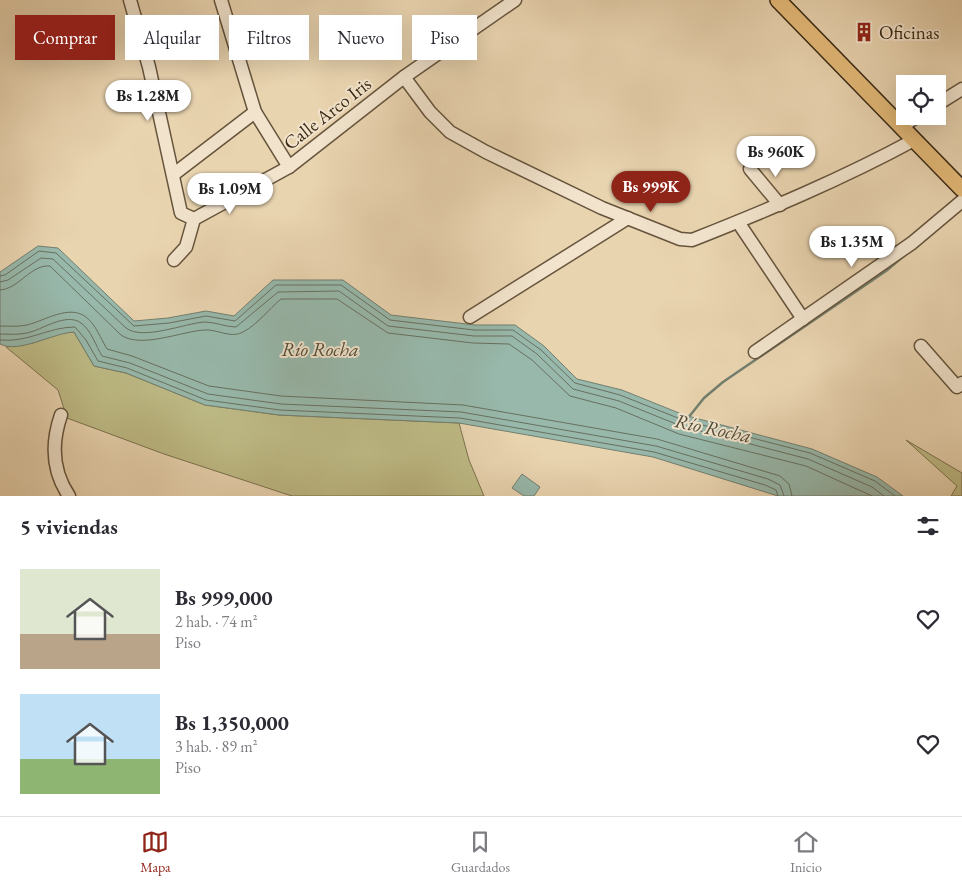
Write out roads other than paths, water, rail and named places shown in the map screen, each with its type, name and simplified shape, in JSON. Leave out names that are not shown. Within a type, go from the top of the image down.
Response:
[{"type":"main road","points":[[778,0],[962,190]]},
{"type":"street","points":[[130,0],[174,174],[181,213],[194,220],[186,247],[174,260]]},
{"type":"street","points":[[221,0],[255,112],[289,167]]},
{"type":"street","name":"Calle Arco Iris","points":[[194,220],[289,167],[404,77],[515,0]]},
{"type":"street","points":[[404,77],[430,112],[450,132],[486,152],[628,218],[680,239],[692,240],[780,205],[859,170],[914,140]]},
{"type":"street","points":[[946,99],[962,89]]},
{"type":"street","points":[[174,174],[255,112]]},
{"type":"street","points":[[750,169],[780,205]]},
{"type":"street","points":[[755,352],[912,242],[962,201]]},
{"type":"street","points":[[470,317],[628,218]]},
{"type":"street","points":[[738,222],[803,319]]},
{"type":"street","points":[[921,346],[957,387],[962,383]]},
{"type":"street","points":[[61,415],[55,432],[55,471],[69,496]]},
{"type":"water","name":"Río Rocha","points":[[38,246],[58,248],[134,321],[168,318],[206,311],[234,316],[273,280],[343,280],[391,315],[475,325],[515,325],[544,346],[577,379],[622,390],[684,415],[812,449],[877,477],[903,496],[778,496],[653,457],[459,423],[279,415],[205,405],[126,373],[94,366],[74,332],[26,345],[7,346],[0,344],[0,272]]},
{"type":"water","points":[[522,474],[540,487],[534,496],[524,496],[512,488]]},
{"type":"waterway","points":[[688,418],[704,398],[723,382],[886,271],[905,255]]},
{"type":"place","name":"Oficinas","points":[[864,32]]}]
